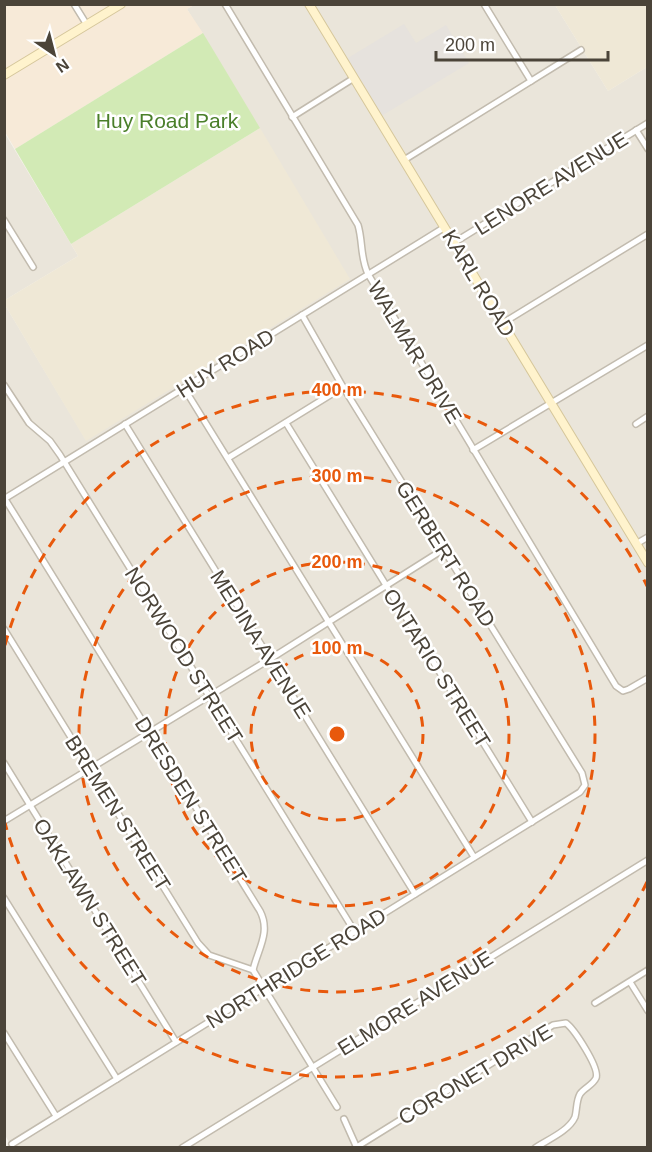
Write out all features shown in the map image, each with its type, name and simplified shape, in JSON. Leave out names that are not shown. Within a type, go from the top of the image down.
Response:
[{"type":"main road","points":[[4,75],[121,4]]},
{"type":"main road","name":"KARL ROAD","points":[[309,4],[648,563]]},
{"type":"street","points":[[74,4],[87,25]]},
{"type":"street","name":"WALMAR DRIVE","points":[[225,4],[358,225],[362,261],[368,274],[616,686],[623,691],[648,678]]},
{"type":"street","points":[[484,4],[531,81]]},
{"type":"street","points":[[404,160],[581,50]]},
{"type":"street","points":[[292,117],[354,78]]},
{"type":"street","name":"LENORE AVENUE","points":[[455,242],[648,123]]},
{"type":"street","points":[[636,130],[648,149]]},
{"type":"street","points":[[4,220],[33,267]]},
{"type":"street","name":"HUY ROAD","points":[[5,499],[445,227]]},
{"type":"street","points":[[503,323],[648,234]]},
{"type":"street","name":"GERBERT ROAD","points":[[302,315],[343,387],[582,773],[585,785],[580,792]]},
{"type":"street","points":[[473,450],[648,345]]},
{"type":"street","name":"NORWOOD STREET","points":[[4,385],[29,423],[50,441],[64,461],[355,932]]},
{"type":"street","points":[[228,458],[343,387]]},
{"type":"street","points":[[184,388],[474,857]]},
{"type":"street","points":[[636,424],[648,416]]},
{"type":"street","name":"ONTARIO STREET","points":[[285,423],[532,822]]},
{"type":"street","name":"MEDINA AVENUE","points":[[125,424],[416,894]]},
{"type":"street","name":"DRESDEN STREET","points":[[5,499],[264,918],[265,932],[253,970]]},
{"type":"street","points":[[636,544],[648,537]]},
{"type":"street","points":[[4,821],[270,659],[444,549]]},
{"type":"street","name":"BREMEN STREET","points":[[4,629],[198,943],[209,955],[253,970]]},
{"type":"street","name":"OAKLAWN STREET","points":[[4,763],[176,1042]]},
{"type":"street","name":"NORTHRIDGE ROAD","points":[[12,1144],[580,792]]},
{"type":"street","name":"ELMORE AVENUE","points":[[182,1148],[648,860]]},
{"type":"street","points":[[4,898],[117,1079]]},
{"type":"street","points":[[253,970],[337,1107]]},
{"type":"street","points":[[595,1003],[648,970]]},
{"type":"street","points":[[630,982],[648,1011]]},
{"type":"street","name":"CORONET DRIVE","points":[[356,1147],[552,1025],[566,1023],[573,1030],[598,1072],[580,1094],[571,1123],[535,1148]]},
{"type":"street","points":[[4,1033],[56,1116]]},
{"type":"street","points":[[344,1119],[356,1147]]},
{"type":"shaded area","points":[[5,5],[194,5],[187,9],[203,33],[15,149],[5,132]]},
{"type":"shaded area","points":[[194,5],[555,5],[608,91],[647,67],[647,1147],[12,1148],[5,1135],[5,305],[86,440],[349,279],[187,9]]},
{"type":"shaded area","points":[[555,5],[647,5],[647,67],[608,91]]},
{"type":"shaded area","points":[[404,24],[416,43],[446,25],[469,63],[378,118],[343,61]]},
{"type":"shaded area","points":[[260,128],[350,279],[86,441],[5,305],[5,300],[78,256],[71,244]]},
{"type":"shaded area","points":[[4,132],[78,256],[5,300],[4,300]]},
{"type":"green space","name":"Huy Road Park","points":[[203,33],[260,128],[71,244],[15,149]]}]
